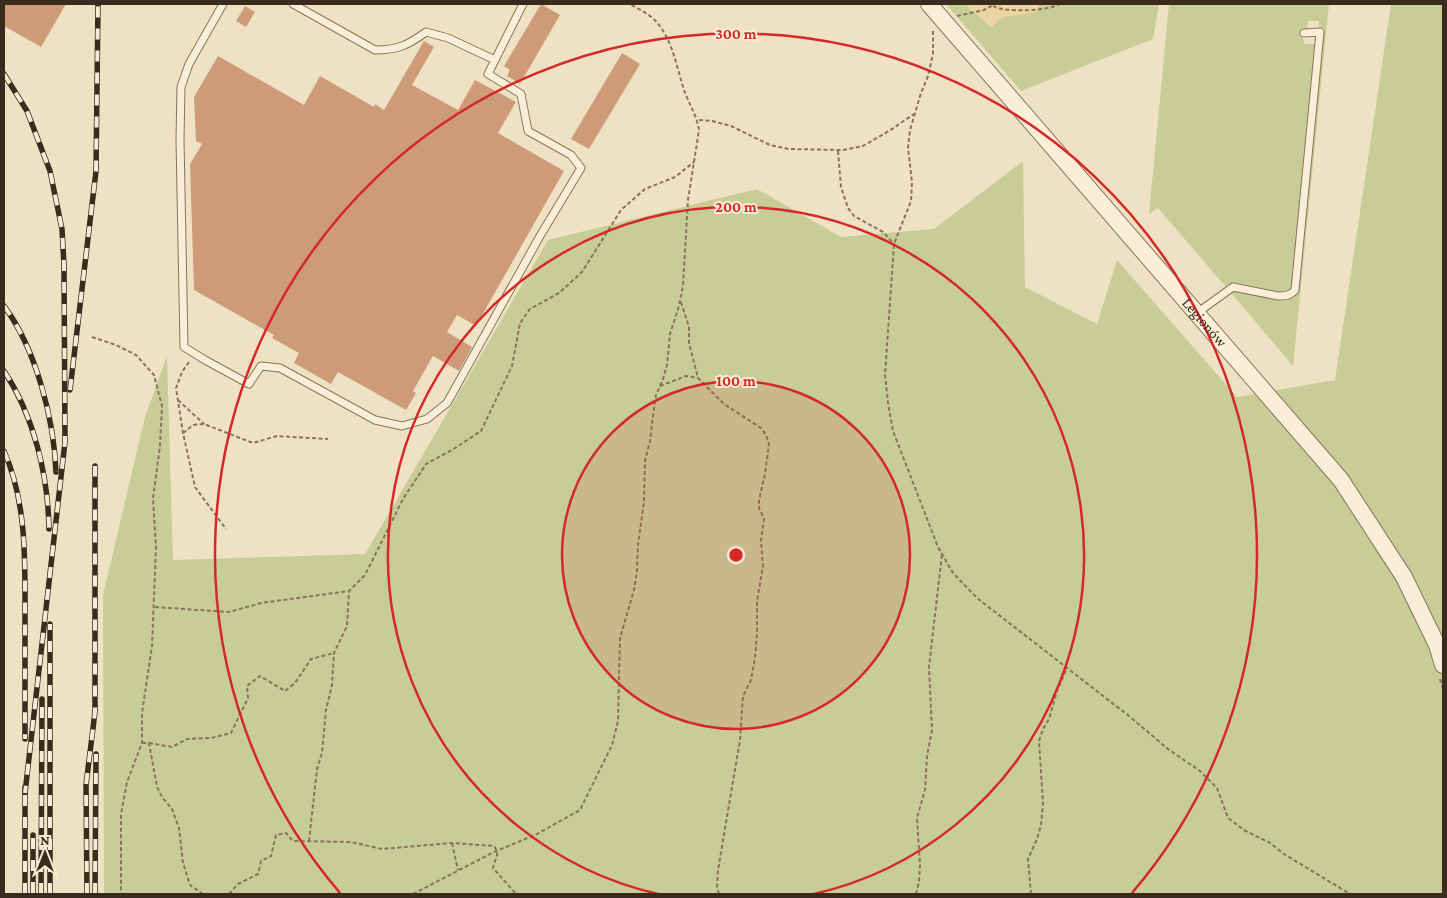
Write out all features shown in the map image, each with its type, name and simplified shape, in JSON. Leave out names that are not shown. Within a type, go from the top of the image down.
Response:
[{"type":"street","name":"Legionów","points":[[929,4],[1341,480],[1404,577],[1437,645],[1443,665]]},
{"type":"lane","points":[[223,4],[189,64],[181,87],[180,139],[184,347],[249,384],[261,366],[280,368],[374,420],[402,426],[427,418],[447,404],[540,236],[581,168],[571,155],[528,131],[521,94],[488,74],[523,4]]},
{"type":"lane","points":[[293,4],[375,50],[403,47],[426,32],[448,38],[495,60]]},
{"type":"lane","points":[[1197,314],[1233,287],[1278,296],[1291,294],[1295,290],[1320,32],[1304,33]]},
{"type":"path","points":[[413,894],[497,851],[537,834],[580,810],[590,792],[598,770],[612,745],[618,712],[620,638],[638,571],[638,544],[644,502],[645,461],[650,441],[654,408],[666,365],[670,334],[683,286],[688,200],[699,130],[698,120],[685,92],[668,42],[658,24],[649,15],[630,4]]},
{"type":"path","points":[[1060,4],[1054,7],[1018,10],[996,8],[994,5],[984,10],[943,20],[934,30],[933,54],[928,76],[910,130],[908,148],[912,182],[911,201],[894,244],[885,375],[893,431],[938,547],[953,573],[977,598],[1168,749],[1200,771],[1217,788],[1228,818],[1244,830],[1270,843],[1284,854],[1350,894]]},
{"type":"path","points":[[698,120],[712,121],[731,126],[770,145],[789,149],[838,150],[863,146],[889,132],[914,114]]},
{"type":"path","points":[[838,150],[841,187],[848,208],[854,216],[883,232],[894,244]]},
{"type":"path","points":[[155,607],[229,612],[261,603],[349,591],[365,575],[403,499],[426,464],[452,450],[481,430],[512,366],[520,323],[530,309],[559,293],[582,272],[621,210],[645,189],[675,177],[694,162]]},
{"type":"path","points":[[680,300],[689,327],[691,349],[698,378],[724,404],[761,428],[769,444],[759,500],[759,508],[764,519],[761,541],[763,566],[757,601],[757,632],[751,680],[744,696],[740,740],[718,870],[717,887],[719,894]]},
{"type":"path","points":[[92,337],[116,345],[136,355],[154,375],[162,406],[160,446],[153,498],[156,548],[152,646],[142,713],[142,743],[127,782],[121,814],[121,894]]},
{"type":"path","points":[[194,353],[182,372],[176,388],[183,433],[195,487],[226,529]]},
{"type":"path","points":[[660,386],[686,376],[698,378]]},
{"type":"path","points":[[177,399],[204,424],[253,443],[277,436],[328,439]]},
{"type":"path","points":[[183,433],[193,425],[204,424]]},
{"type":"path","points":[[916,894],[920,865],[917,818],[925,790],[927,756],[932,730],[929,667],[942,554]]},
{"type":"path","points":[[308,842],[317,769],[322,753],[326,710],[332,685],[334,653],[347,626],[349,591]]},
{"type":"path","points":[[142,743],[172,747],[187,739],[211,738],[231,733],[248,698],[247,686],[260,676],[285,691],[295,683],[312,659],[334,653]]},
{"type":"path","points":[[1031,894],[1028,860],[1041,825],[1043,803],[1039,741],[1049,718],[1056,690],[1067,668]]},
{"type":"path","points":[[149,743],[157,787],[162,797],[172,809],[179,828],[183,863],[190,885],[203,894]]},
{"type":"path","points":[[229,894],[238,884],[258,874],[261,861],[270,856],[276,835],[286,833],[293,840],[350,842],[382,849],[452,843],[494,846],[497,851],[496,861],[492,868],[516,894]]},
{"type":"path","points":[[452,843],[458,871]]},
{"type":"green space","points":[[946,4],[1159,4],[1153,39],[1021,91]]},
{"type":"green space","points":[[1169,4],[1329,4],[1293,366],[1232,294],[1233,290],[1293,299],[1298,293],[1324,31],[1319,29],[1319,21],[1308,21],[1307,29],[1302,30],[1304,44],[1316,44],[1294,284],[1288,292],[1280,294],[1240,284],[1225,286],[1158,208],[1149,214]]},
{"type":"green space","points":[[1391,4],[1443,4],[1443,894],[104,894],[103,595],[145,417],[167,356],[173,560],[365,554],[548,240],[757,189],[841,237],[934,229],[1023,161],[1025,287],[1097,324],[1117,260],[1237,397],[1335,380]]},
{"type":"sand","points":[[969,4],[1039,5],[1036,12],[1001,18],[992,28],[968,7]]},
{"type":"building","points":[[4,4],[66,4],[41,47],[4,26]]},
{"type":"building","points":[[541,4],[560,15],[520,84],[507,76],[510,70],[504,66]]},
{"type":"building","points":[[245,6],[255,12],[246,27],[236,21]]},
{"type":"building","points":[[424,41],[434,47],[412,85],[458,110],[475,80],[516,102],[498,133],[564,171],[476,326],[457,315],[447,332],[472,347],[459,371],[433,356],[413,391],[416,393],[406,410],[338,372],[331,384],[294,363],[299,353],[272,338],[274,335],[194,290],[190,164],[202,144],[196,141],[194,97],[218,56],[304,105],[320,76],[374,107],[375,104],[384,110]]},
{"type":"building","points":[[622,53],[640,64],[589,149],[571,139]]},
{"type":"railway","points":[[70,390],[96,171],[98,4]]},
{"type":"railway","points":[[4,74],[27,111],[50,171],[62,229],[64,265],[65,442],[25,793]]},
{"type":"railway","points":[[4,306],[25,343],[41,385],[52,430],[56,472]]},
{"type":"railway","points":[[4,371],[24,407],[37,447],[46,488],[49,529]]},
{"type":"railway","points":[[4,451],[17,491],[23,532],[25,575],[25,739]]},
{"type":"railway","points":[[87,894],[86,785],[95,712],[95,466]]},
{"type":"railway","points":[[50,624],[50,894]]},
{"type":"railway","points":[[41,894],[42,699]]},
{"type":"railway","points":[[95,894],[96,754]]},
{"type":"railway","points":[[25,787],[25,894]]},
{"type":"railway","points":[[33,835],[33,893]]}]
